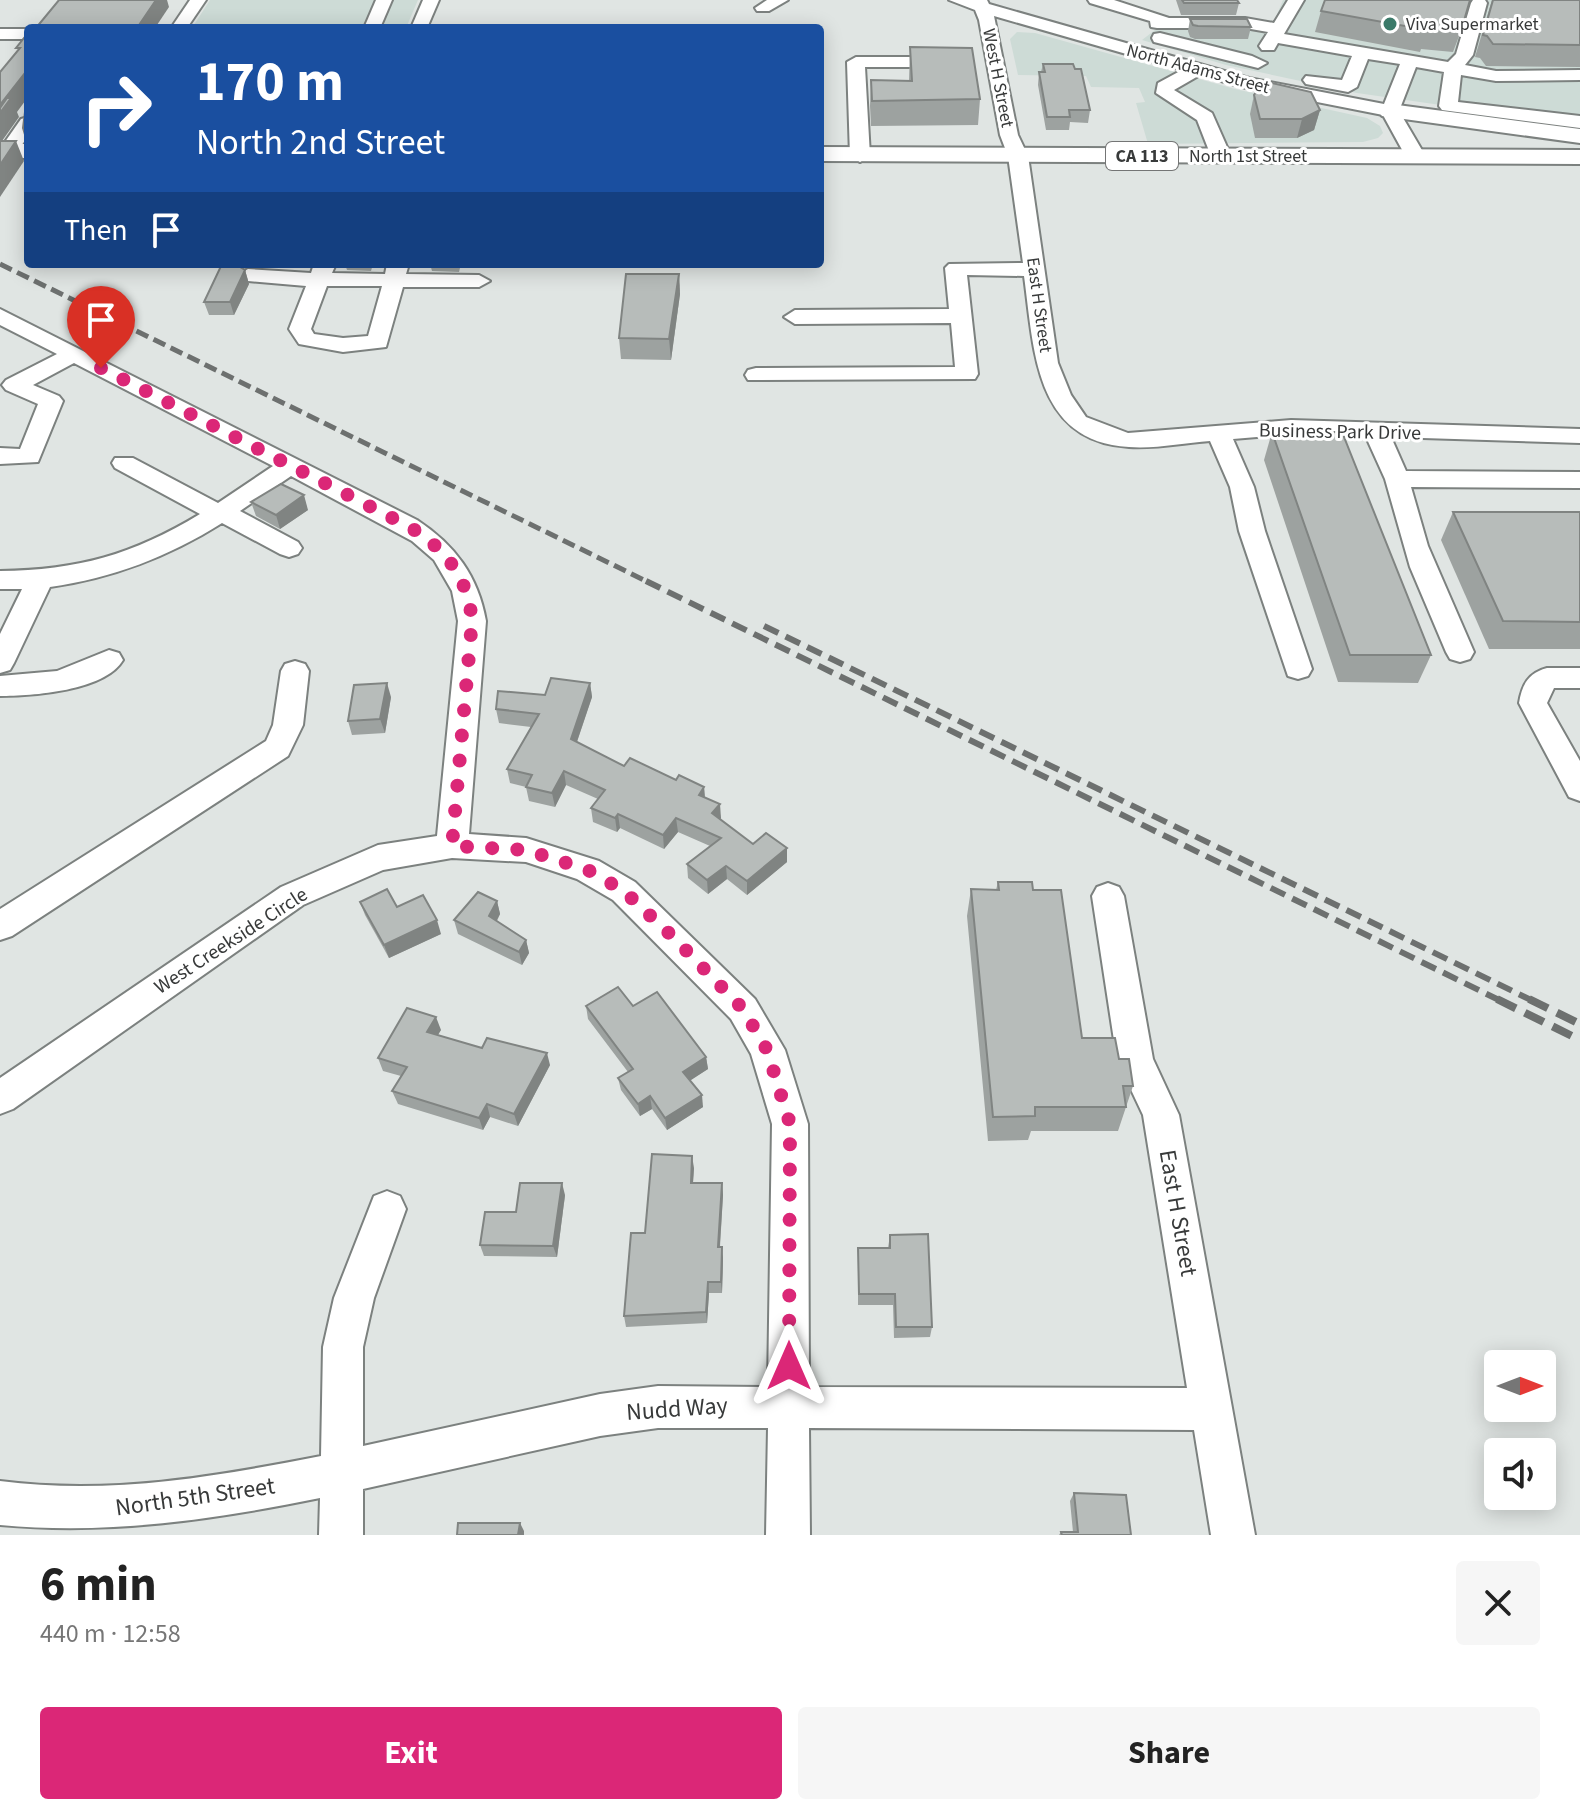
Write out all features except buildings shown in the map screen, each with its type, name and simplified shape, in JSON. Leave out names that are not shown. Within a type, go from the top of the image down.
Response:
[{"type":"main road","points":[[1390,111],[1580,136]]},
{"type":"main road","name":"North 1st Street","points":[[824,154],[1580,157]]},
{"type":"street","points":[[182,24],[198,0]]},
{"type":"street","points":[[374,24],[384,0]]},
{"type":"street","points":[[421,24],[431,0]]},
{"type":"street","points":[[763,8],[780,0]]},
{"type":"street","name":"North Adams Street","points":[[957,0],[979,3],[1196,70],[1263,55],[1390,111]]},
{"type":"street","points":[[1008,0],[1149,28],[1245,23],[1263,55],[1348,87],[1362,52]]},
{"type":"street","points":[[1096,0],[1194,48],[1263,55],[1362,52],[1496,76],[1580,75]]},
{"type":"street","points":[[1120,49],[1149,28],[1153,0]]},
{"type":"street","points":[[1263,55],[1296,0]]},
{"type":"street","name":"West H Street","points":[[979,3],[987,20],[1009,135],[1018,156]]},
{"type":"street","points":[[1479,3],[1464,55],[1453,68],[1448,106],[1580,122]]},
{"type":"street","points":[[993,47],[1007,31],[1058,29]]},
{"type":"street","points":[[0,34],[24,34]]},
{"type":"street","points":[[1410,61],[1390,111],[1416,157]]},
{"type":"street","points":[[860,156],[856,62],[930,62]]},
{"type":"street","points":[[1196,70],[1164,87],[1165,93],[1205,117],[1221,156]]},
{"type":"street","points":[[12,151],[24,130]]},
{"type":"street","name":"East H Street","points":[[1018,156],[1047,363],[1059,395],[1077,422],[1101,433]]},
{"type":"street","points":[[756,375],[967,374],[956,268],[1034,270]]},
{"type":"street","points":[[321,275],[300,329],[307,339],[343,345],[378,342],[397,272]]},
{"type":"street","points":[[248,275],[397,272],[479,281]]},
{"type":"street","points":[[0,316],[420,533],[443,551],[467,590],[472,621],[452,846]]},
{"type":"street","points":[[795,317],[961,316]]},
{"type":"street","points":[[0,456],[29,457],[51,401],[14,385],[74,354]]},
{"type":"street","name":"Business Park Drive","points":[[1101,433],[1128,440],[1145,440],[1291,427],[1580,436]]},
{"type":"street","points":[[1375,429],[1397,479],[1420,561],[1460,652]]},
{"type":"street","points":[[1218,432],[1242,487],[1252,531],[1298,669]]},
{"type":"street","points":[[124,463],[289,548]]},
{"type":"street","points":[[0,580],[39,582],[109,570],[185,537],[291,465]]},
{"type":"street","points":[[1397,479],[1580,480]]},
{"type":"street","points":[[0,663],[39,582]]},
{"type":"street","points":[[0,686],[43,686],[71,679],[109,660]]},
{"type":"street","points":[[0,926],[278,748],[288,725],[295,671]]},
{"type":"street","points":[[1580,678],[1547,678],[1536,688],[1533,703],[1580,789]]},
{"type":"street","name":"West Creekside Circle","points":[[0,1098],[292,896],[378,858],[452,846],[526,850],[588,870],[624,891],[743,1009],[767,1050],[790,1124],[788,1535]]},
{"type":"street","name":"East H Street","points":[[1108,896],[1135,1060],[1161,1115],[1233,1535]]},
{"type":"street","points":[[341,1535],[343,1347],[354,1298],[387,1209]]},
{"type":"street","name":"Nudd Way","points":[[341,1472],[600,1415],[658,1407],[788,1405],[1211,1409]]},
{"type":"street","name":"North 5th Street","points":[[0,1503],[72,1511],[125,1511],[206,1500],[341,1472]]},
{"type":"shaded area","points":[[210,0],[418,0],[408,24],[195,24]]},
{"type":"shaded area","points":[[1283,0],[1492,0],[1580,9],[1580,125],[1357,93],[1226,65],[1142,40],[1169,19],[1274,22]]},
{"type":"shaded area","points":[[1017,32],[1035,33],[1235,89],[1367,118],[1380,126],[1383,133],[1378,138],[1363,142],[1148,144],[1136,103],[1145,102],[1139,88],[1091,87],[1086,76],[1018,75],[1010,39]]},
{"type":"railway","points":[[0,264],[650,583]]},
{"type":"railway","points":[[646,581],[1501,1001]]},
{"type":"railway","points":[[764,626],[1533,1001]]},
{"type":"railway","points":[[1497,999],[1580,1040]]},
{"type":"railway","points":[[1529,999],[1580,1024]]},
{"type":"place","name":"Viva Supermarket","points":[[1390,24]]},
{"type":"route","points":[[101,368],[408,526],[443,551],[452,563],[467,590],[472,621],[452,846],[526,850],[588,870],[624,891],[743,1009],[767,1050],[790,1124],[789,1366]]}]
